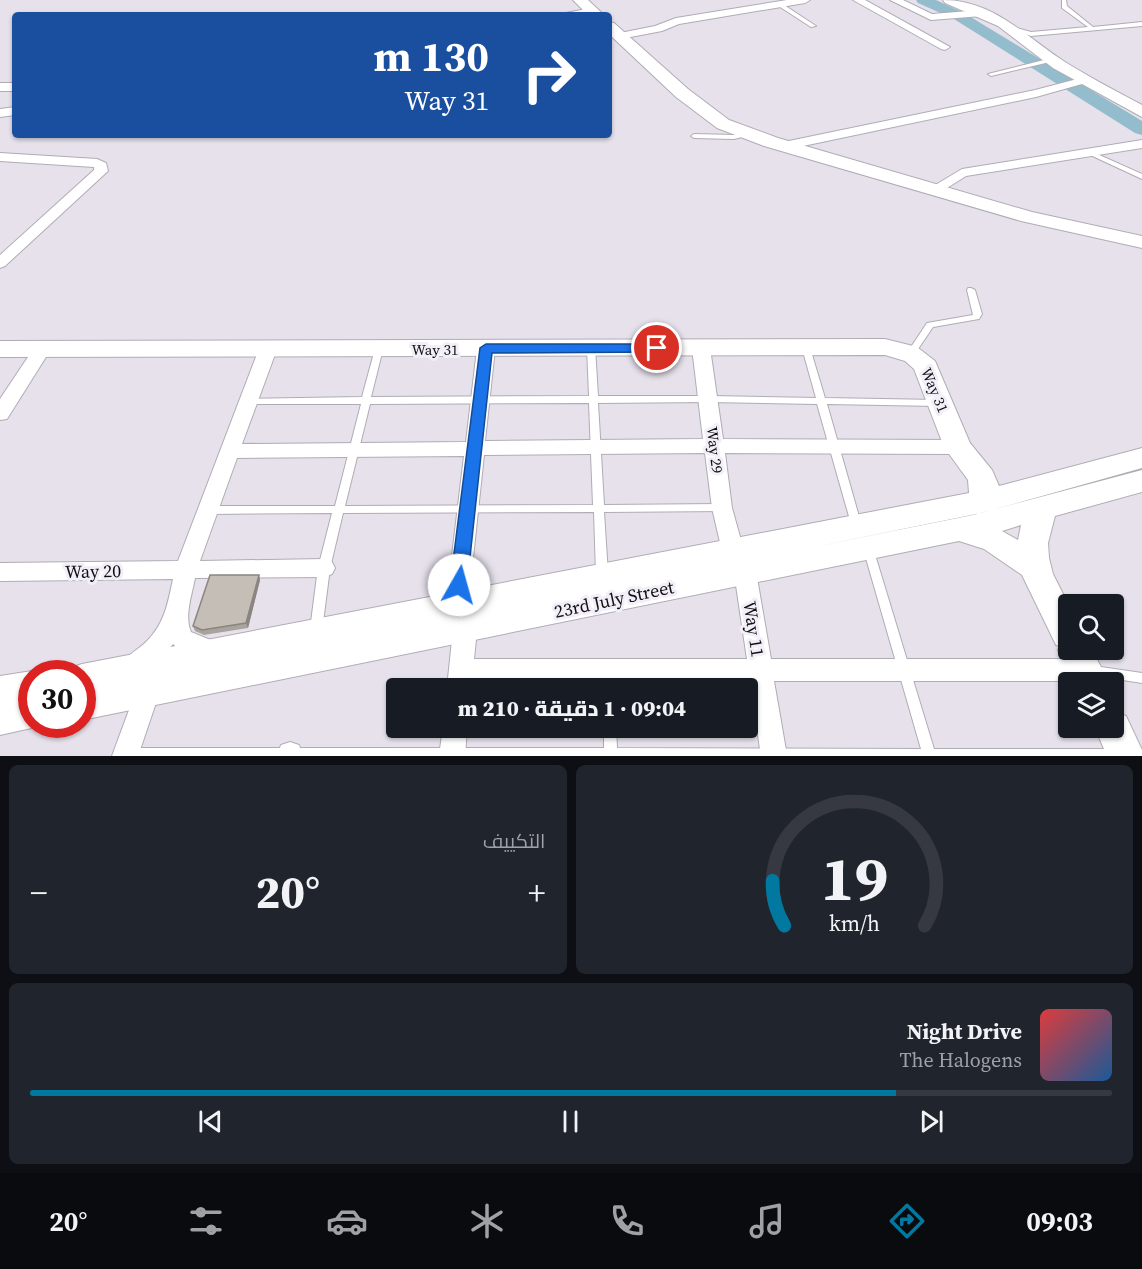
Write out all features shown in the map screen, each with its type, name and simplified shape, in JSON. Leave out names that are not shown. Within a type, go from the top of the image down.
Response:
[{"type":"street","points":[[580,0],[594,12]]},
{"type":"street","points":[[614,31],[658,29],[676,21],[805,0]]},
{"type":"street","points":[[858,0],[945,47]]},
{"type":"street","points":[[895,0],[931,17],[982,13]]},
{"type":"street","points":[[950,0],[982,13],[1009,28],[1052,60],[1142,112]]},
{"type":"street","points":[[614,31],[703,111],[723,124],[748,134],[1039,220],[1142,242]]},
{"type":"street","points":[[784,146],[1036,93],[1085,80]]},
{"type":"street","points":[[934,190],[962,173],[1142,144]]},
{"type":"street","points":[[0,157],[97,163],[101,166],[101,171],[0,263]]},
{"type":"street","name":"Way 31","points":[[0,350],[885,347],[911,353],[926,367],[958,447],[977,471],[985,490],[981,502]]},
{"type":"street","points":[[460,678],[467,509],[486,348]]},
{"type":"street","name":"Way 29","points":[[701,348],[722,508],[739,562]]},
{"type":"street","points":[[3,405],[42,349]]},
{"type":"street","points":[[225,651],[199,648],[183,639],[177,626],[177,614],[186,570],[267,349]]},
{"type":"street","points":[[231,451],[714,446],[958,447]]},
{"type":"street","name":"23rd July Street","points":[[863,538],[960,530],[1142,458]]},
{"type":"street","name":"Way 31","points":[[977,471],[1039,499]]},
{"type":"street","name":"23rd July Street","points":[[96,701],[461,617],[863,538],[981,502],[1039,499],[1142,481]]},
{"type":"street","points":[[1039,499],[1031,537],[1034,567],[1058,615]]},
{"type":"street","points":[[960,530],[994,540],[1034,567]]},
{"type":"street","name":"23rd July Street","points":[[96,676],[315,634],[461,617],[602,578],[739,562]]},
{"type":"street","name":"Way 11","points":[[739,562],[774,755]]},
{"type":"street","name":"Way 20","points":[[0,572],[324,568]]},
{"type":"street","points":[[114,673],[152,653],[166,637],[177,614]]},
{"type":"street","points":[[626,678],[760,670],[1084,667]]},
{"type":"street","points":[[0,692],[18,689]]},
{"type":"street","points":[[125,755],[148,691]]},
{"type":"street","points":[[0,719],[18,716]]},
{"type":"street","points":[[452,755],[454,738]]},
{"type":"lane","points":[[1064,0],[1064,7],[1093,29]]},
{"type":"lane","points":[[779,4],[813,26]]},
{"type":"lane","points":[[1009,28],[1032,34],[1142,24]]},
{"type":"lane","points":[[991,74],[1052,60]]},
{"type":"lane","points":[[694,136],[734,137],[748,134]]},
{"type":"lane","points":[[1088,152],[1142,177]]},
{"type":"lane","points":[[911,353],[930,325],[976,317],[978,314],[971,290]]},
{"type":"lane","points":[[591,348],[602,578]]},
{"type":"lane","points":[[806,348],[930,755]]},
{"type":"lane","points":[[315,634],[324,568],[379,349]]},
{"type":"lane","points":[[248,401],[709,399],[940,403]]},
{"type":"lane","points":[[207,510],[722,508]]},
{"type":"lane","points":[[1084,667],[1142,678]]},
{"type":"lane","points":[[610,738],[611,755]]},
{"type":"lane","points":[[125,755],[930,755],[1122,746]]},
{"type":"building","points":[[210,575],[259,575],[246,623],[202,630],[193,626]]},
{"type":"waterway","points":[[923,0],[959,16],[1142,129]]},
{"type":"route","points":[[459,585],[486,348],[657,348]]}]
